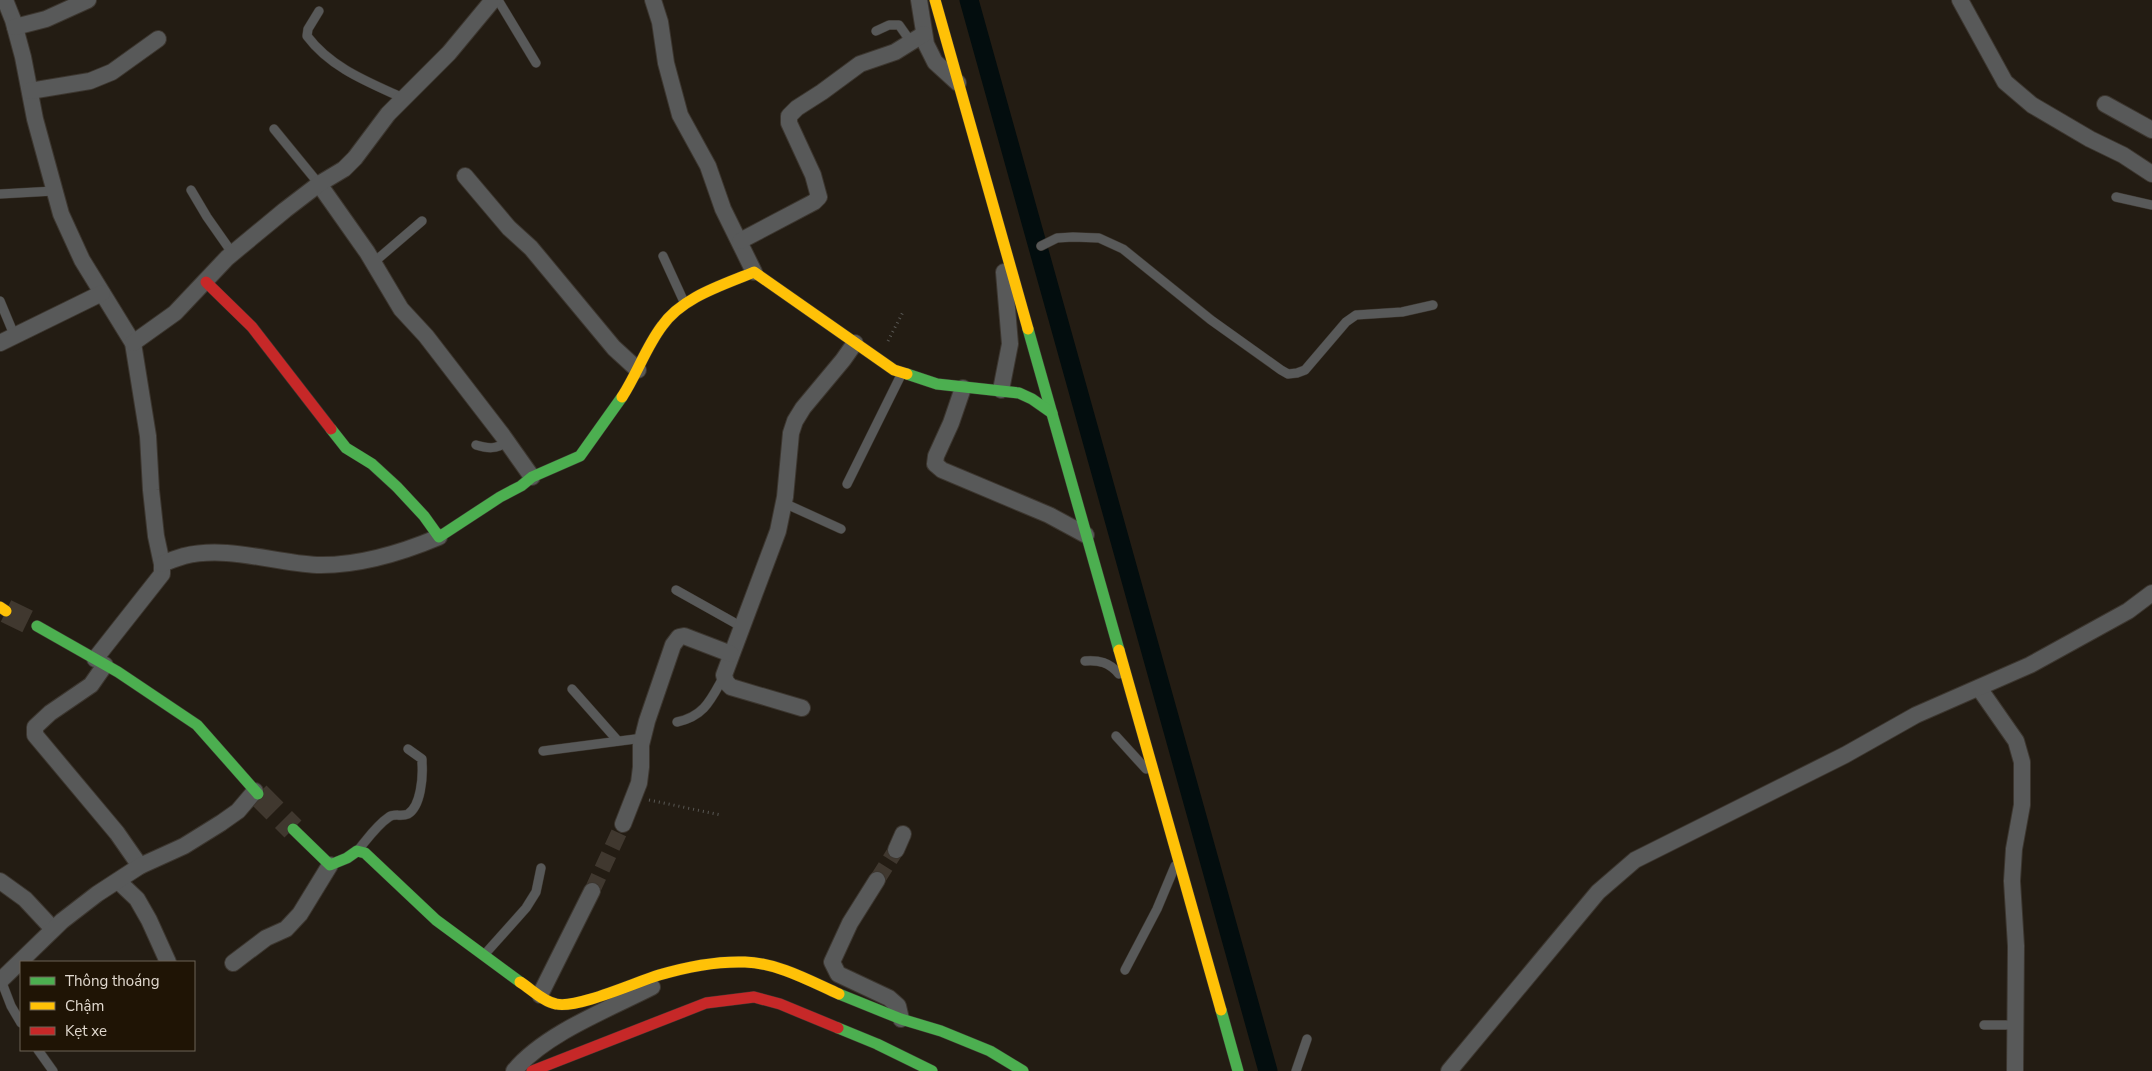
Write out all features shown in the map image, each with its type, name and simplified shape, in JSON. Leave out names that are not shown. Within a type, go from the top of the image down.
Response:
[{"type":"street","points":[[5,0],[9,23],[30,91],[61,214],[82,260],[132,343],[147,427],[156,536],[162,564],[162,574],[100,662],[91,685],[50,713],[35,727],[35,735],[117,833],[140,866]]},
{"type":"street","points":[[9,23],[46,19],[88,0]]},
{"type":"street","points":[[132,343],[175,313],[233,254],[319,184],[344,169],[355,158],[388,114],[449,53],[493,0]]},
{"type":"street","points":[[653,0],[660,22],[666,63],[680,116],[708,166],[724,208],[754,272],[854,343],[902,373],[936,384],[1018,393],[1032,399],[1052,413]]},
{"type":"street","points":[[918,38],[919,0]]},
{"type":"street","points":[[935,0],[958,83],[1013,259],[1052,413],[1238,1071]]},
{"type":"street","points":[[1960,0],[2005,82],[2032,105],[2090,139],[2123,155],[2152,174]]},
{"type":"street","points":[[740,241],[814,202],[819,197],[813,175],[789,123],[789,116],[797,108],[860,64],[895,52],[918,38]]},
{"type":"street","points":[[918,38],[926,44],[935,62],[958,83]]},
{"type":"street","points":[[30,91],[90,81],[112,72],[158,39]]},
{"type":"street","points":[[2105,104],[2152,130]]},
{"type":"street","points":[[465,176],[530,248],[614,348],[638,370]]},
{"type":"street","points":[[319,184],[373,263],[401,309],[426,336],[532,477]]},
{"type":"street","points":[[1001,390],[1010,344],[1004,271],[1013,259]]},
{"type":"street","points":[[162,564],[185,556],[214,553],[255,556],[295,564],[320,565],[350,562],[410,549],[439,537],[500,497],[521,486],[532,477],[580,456],[601,429],[638,370],[662,325],[685,304],[721,284],[754,272]]},
{"type":"street","points":[[206,282],[252,328],[346,448],[372,464],[397,487],[424,516],[439,537]]},
{"type":"street","points":[[7,340],[102,293]]},
{"type":"street","points":[[802,708],[731,687],[726,682],[724,676],[778,531],[784,503],[791,433],[795,421],[854,343]]},
{"type":"street","points":[[963,388],[951,424],[936,456],[935,464],[942,470],[1049,515],[1086,535]]},
{"type":"street","points":[[1449,1071],[1598,892],[1622,869],[1635,860],[1845,755],[1916,716],[2030,666],[2128,611],[2152,593]]},
{"type":"street","points":[[0,980],[53,929],[118,881],[140,866],[184,846],[221,824],[238,812],[256,792],[197,725],[100,662],[53,633],[37,626]]},
{"type":"street","points":[[623,824],[634,796],[641,767],[642,738],[673,645],[679,637],[684,636],[731,654]]},
{"type":"street","points":[[1979,688],[2016,741],[2022,762],[2022,805],[2014,849],[2012,881],[2016,946],[2016,1071]]},
{"type":"street","points":[[293,829],[330,865]]},
{"type":"street","points":[[896,850],[903,834]]},
{"type":"street","points":[[233,963],[266,938],[286,929],[300,914],[330,865],[358,851],[365,853],[436,920],[553,1004],[560,1005],[587,1000],[660,975],[717,964],[746,962],[772,966],[901,1019],[941,1031],[990,1051],[1023,1071]]},
{"type":"street","points":[[877,880],[850,923],[832,962],[838,974],[889,998],[898,1006],[901,1019]]},
{"type":"street","points":[[0,881],[25,899],[53,929]]},
{"type":"street","points":[[118,881],[137,899],[168,961]]},
{"type":"street","points":[[540,995],[592,891]]},
{"type":"street","points":[[514,1071],[536,1049],[570,1029],[688,971]]},
{"type":"street","points":[[532,1071],[706,1003],[754,997],[798,1011],[877,1044],[932,1071]]},
{"type":"lane","points":[[498,0],[536,63]]},
{"type":"lane","points":[[320,11],[308,29],[306,36],[311,42],[329,60],[351,74],[403,98]]},
{"type":"lane","points":[[876,31],[889,25],[899,25],[918,38]]},
{"type":"lane","points":[[274,129],[319,184]]},
{"type":"lane","points":[[192,190],[207,217],[233,254]]},
{"type":"lane","points":[[0,194],[54,191]]},
{"type":"lane","points":[[2116,196],[2152,205]]},
{"type":"lane","points":[[373,263],[422,221]]},
{"type":"lane","points":[[1040,246],[1057,238],[1073,237],[1099,238],[1123,249],[1212,320],[1268,362],[1288,374],[1305,370],[1346,322],[1356,315],[1402,312],[1434,306]]},
{"type":"lane","points":[[663,256],[685,304]]},
{"type":"lane","points":[[0,301],[7,340]]},
{"type":"lane","points":[[847,484],[902,373]]},
{"type":"lane","points":[[476,445],[488,449],[498,448],[507,442]]},
{"type":"lane","points":[[784,503],[841,530]]},
{"type":"lane","points":[[676,590],[742,627]]},
{"type":"lane","points":[[1085,661],[1099,660],[1113,666],[1128,686]]},
{"type":"lane","points":[[677,722],[691,719],[708,705],[724,676]]},
{"type":"lane","points":[[572,689],[618,741]]},
{"type":"lane","points":[[1116,736],[1154,776]]},
{"type":"lane","points":[[543,750],[642,738]]},
{"type":"lane","points":[[358,851],[378,826],[391,815],[406,814],[415,808],[420,796],[422,759],[408,750]]},
{"type":"lane","points":[[1125,970],[1157,909],[1178,859]]},
{"type":"lane","points":[[484,955],[526,908],[536,892],[541,868]]},
{"type":"lane","points":[[0,980],[20,1021]]},
{"type":"lane","points":[[1984,1025],[2015,1025]]},
{"type":"lane","points":[[1296,1071],[1308,1039]]},
{"type":"lane","points":[[39,1051],[52,1071]]},
{"type":"path","points":[[878,359],[903,312]]},
{"type":"path","points":[[634,796],[722,815]]},
{"type":"waterway","points":[[969,0],[1268,1071]]},
{"type":"tunnel","points":[[6,611],[37,626]]},
{"type":"tunnel","points":[[258,794],[293,829]]},
{"type":"tunnel","points":[[592,891],[623,824]]},
{"type":"tunnel","points":[[877,880],[896,850]]},
{"type":"traffic: fast","points":[[1028,329],[1119,650]]},
{"type":"traffic: fast","points":[[907,374],[937,384],[1019,393],[1032,399],[1052,413]]},
{"type":"traffic: fast","points":[[331,429],[346,448],[372,464],[397,487],[424,516],[439,537],[500,497],[521,486],[532,477],[580,456],[622,397]]},
{"type":"traffic: fast","points":[[37,626],[118,672],[197,725],[258,794]]},
{"type":"traffic: fast","points":[[293,829],[330,865],[347,858],[357,851],[365,853],[436,920],[520,982]]},
{"type":"traffic: fast","points":[[839,994],[990,1051],[1023,1071]]},
{"type":"traffic: fast","points":[[1221,1010],[1238,1071]]},
{"type":"traffic: fast","points":[[838,1028],[877,1044],[932,1071]]},
{"type":"traffic: slow","points":[[935,0],[1028,329]]},
{"type":"traffic: slow","points":[[622,397],[651,343],[670,316],[680,307],[704,293],[754,272],[894,370],[907,374]]},
{"type":"traffic: slow","points":[[0,607],[6,611]]},
{"type":"traffic: slow","points":[[1119,650],[1221,1010]]},
{"type":"traffic: slow","points":[[520,982],[551,1003],[578,1003],[680,969],[702,965],[745,962],[782,969],[839,994]]},
{"type":"traffic: jam","points":[[206,282],[252,327],[331,429]]},
{"type":"traffic: jam","points":[[532,1071],[706,1003],[754,997],[780,1004],[838,1028]]}]
